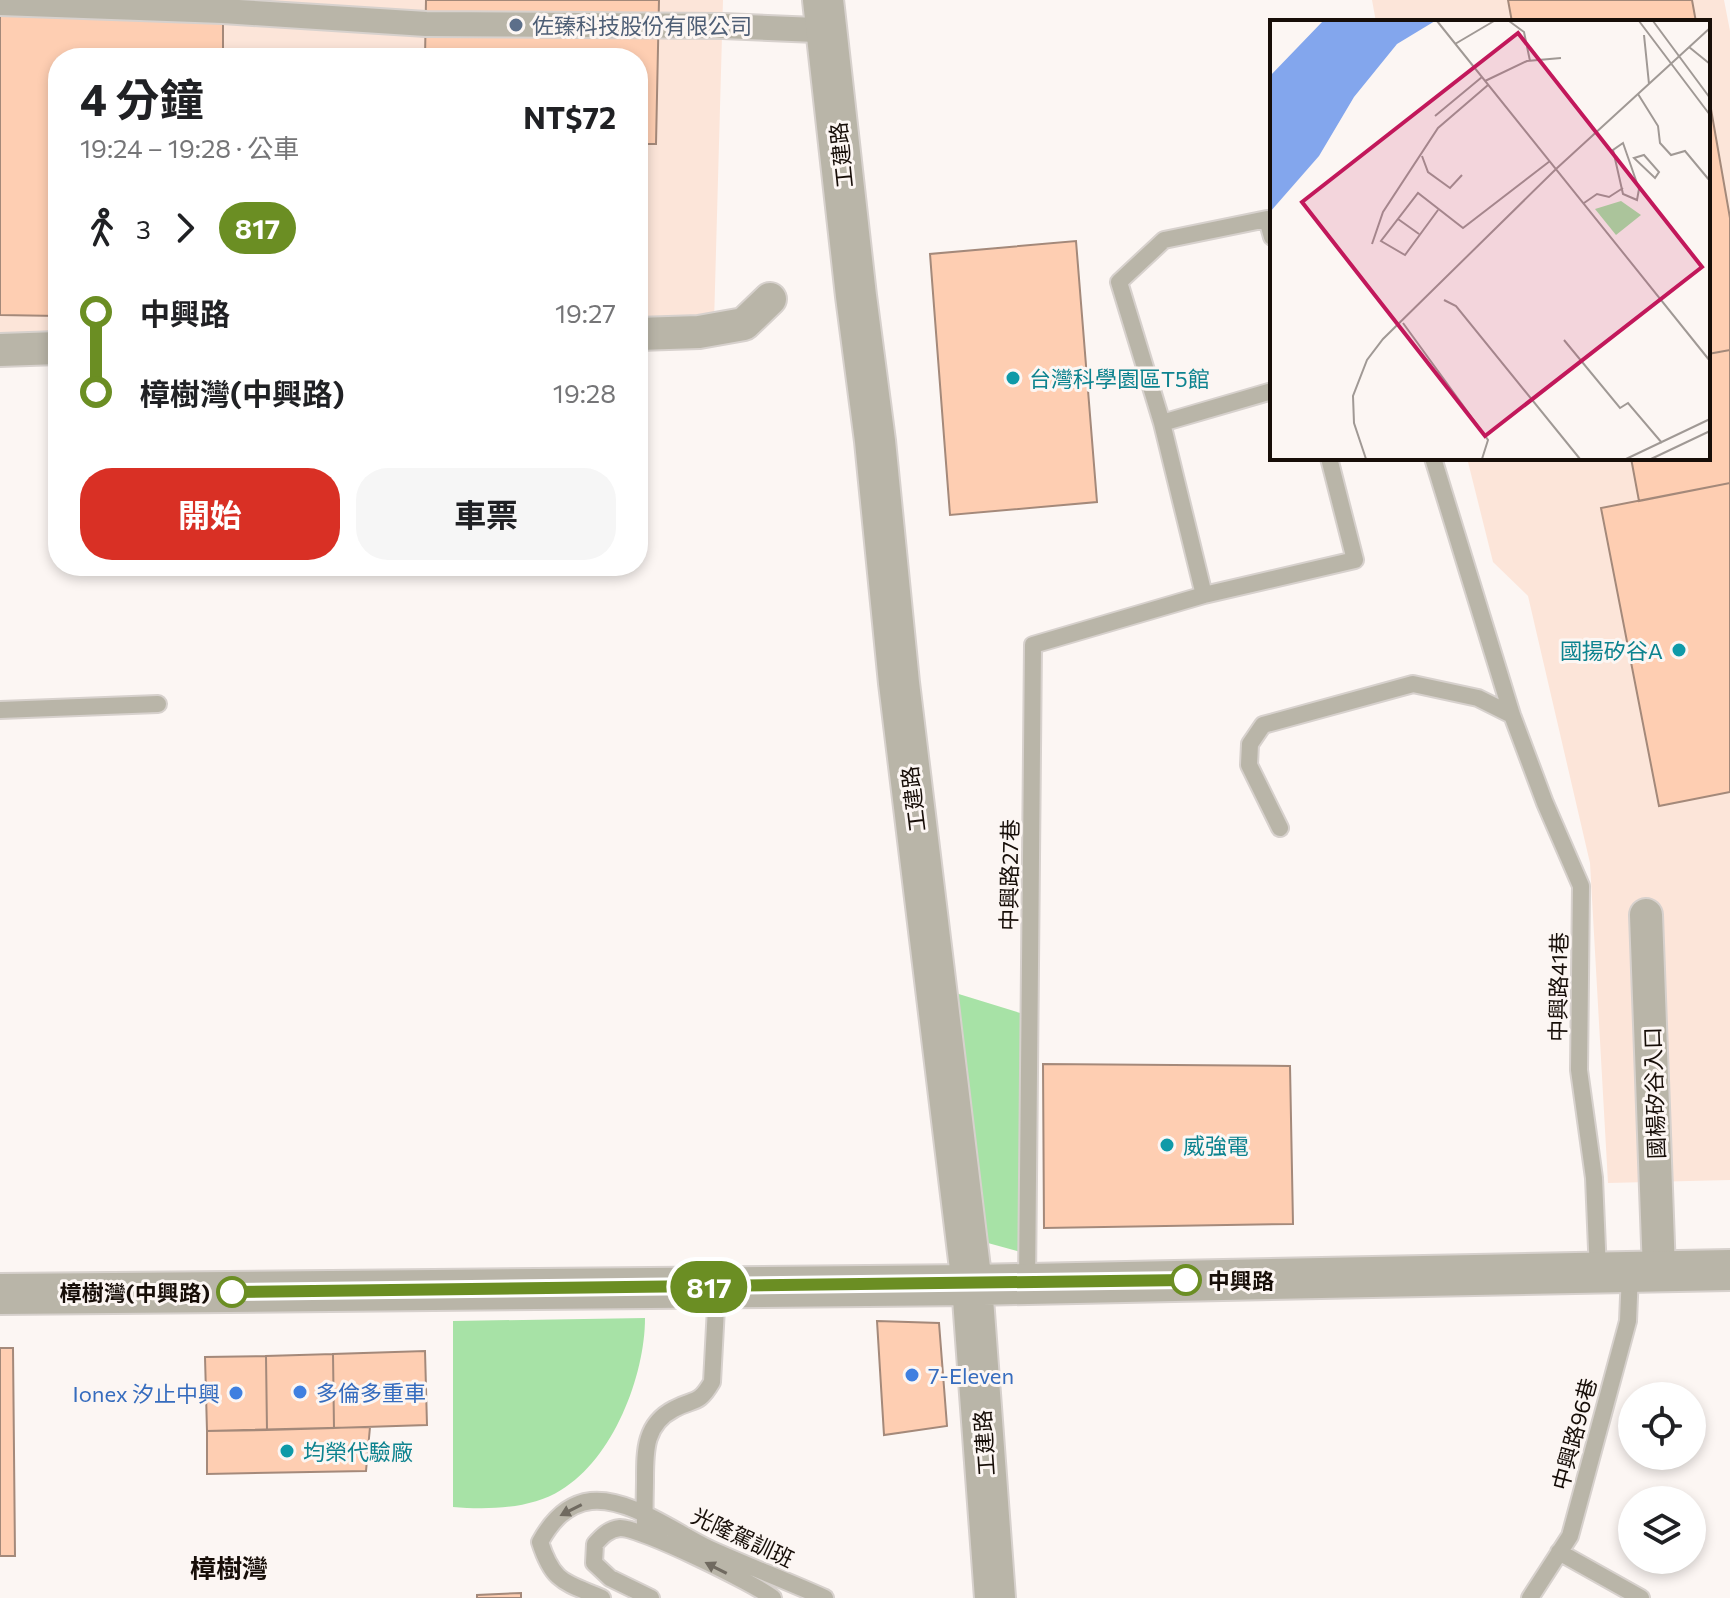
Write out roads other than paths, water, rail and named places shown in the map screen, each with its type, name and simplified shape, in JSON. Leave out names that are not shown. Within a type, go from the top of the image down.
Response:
[{"type":"street","points":[[0,3],[223,11],[426,24],[723,26],[820,15]]},
{"type":"street","name":"工建路","points":[[820,15],[875,441],[899,683],[972,1285],[995,1598]]},
{"type":"street","points":[[648,334],[699,332],[744,324],[770,299]]},
{"type":"street","points":[[0,350],[48,348]]},
{"type":"street","name":"國楊矽谷入口","points":[[1629,1271],[1646,915]]},
{"type":"street","points":[[0,1294],[972,1285],[1730,1270]]},
{"type":"lane","points":[[1204,595],[1162,423],[1119,282],[1164,240],[1267,219],[1270,230]]},
{"type":"lane","points":[[1162,423],[1270,392]]},
{"type":"lane","name":"中興路27巷","points":[[1027,1284],[1033,645],[1204,595],[1355,560],[1330,460]]},
{"type":"lane","name":"中興路41巷","points":[[1434,460],[1512,715],[1581,886],[1579,1070],[1594,1178],[1629,1271]]},
{"type":"lane","points":[[1280,828],[1249,765],[1250,744],[1263,725],[1413,684],[1478,698],[1512,715]]},
{"type":"lane","points":[[0,710],[158,704]]},
{"type":"lane","name":"中興路96巷","points":[[1530,1598],[1570,1536],[1628,1321],[1629,1271]]},
{"type":"lane","points":[[644,1515],[645,1443],[652,1426],[678,1406],[693,1404],[705,1395],[712,1382],[717,1287]]},
{"type":"lane","name":"光隆駕訓班","points":[[602,1598],[558,1579],[547,1564],[540,1542],[563,1512],[589,1501],[617,1503],[709,1548],[825,1598]]},
{"type":"lane","name":"光隆駕訓班","points":[[644,1515],[645,1523],[660,1539]]},
{"type":"lane","name":"光隆駕訓班","points":[[651,1598],[601,1572],[594,1563],[595,1544],[608,1531],[631,1529],[660,1539],[773,1598]]},
{"type":"lane","points":[[1559,1552],[1641,1598]]},
{"type":"place","name":"佐臻科技股份有限公司","points":[[516,25]]},
{"type":"place","name":"台灣科學園區T5館","points":[[1013,378]]},
{"type":"place","name":"國揚矽谷A","points":[[1679,650]]},
{"type":"place","name":"威強電","points":[[1167,1145]]},
{"type":"place","name":"中興路","points":[[1186,1280]]},
{"type":"place","name":"樟樹灣(中興路)","points":[[232,1292]]},
{"type":"place","name":"7-Eleven","points":[[912,1375]]},
{"type":"place","name":"多倫多重車","points":[[300,1392]]},
{"type":"place","name":"Ionex 汐止中興","points":[[236,1393]]},
{"type":"place","name":"均榮代驗廠","points":[[287,1451]]},
{"type":"district","name":"樟樹灣","points":[[229,1567]]}]
